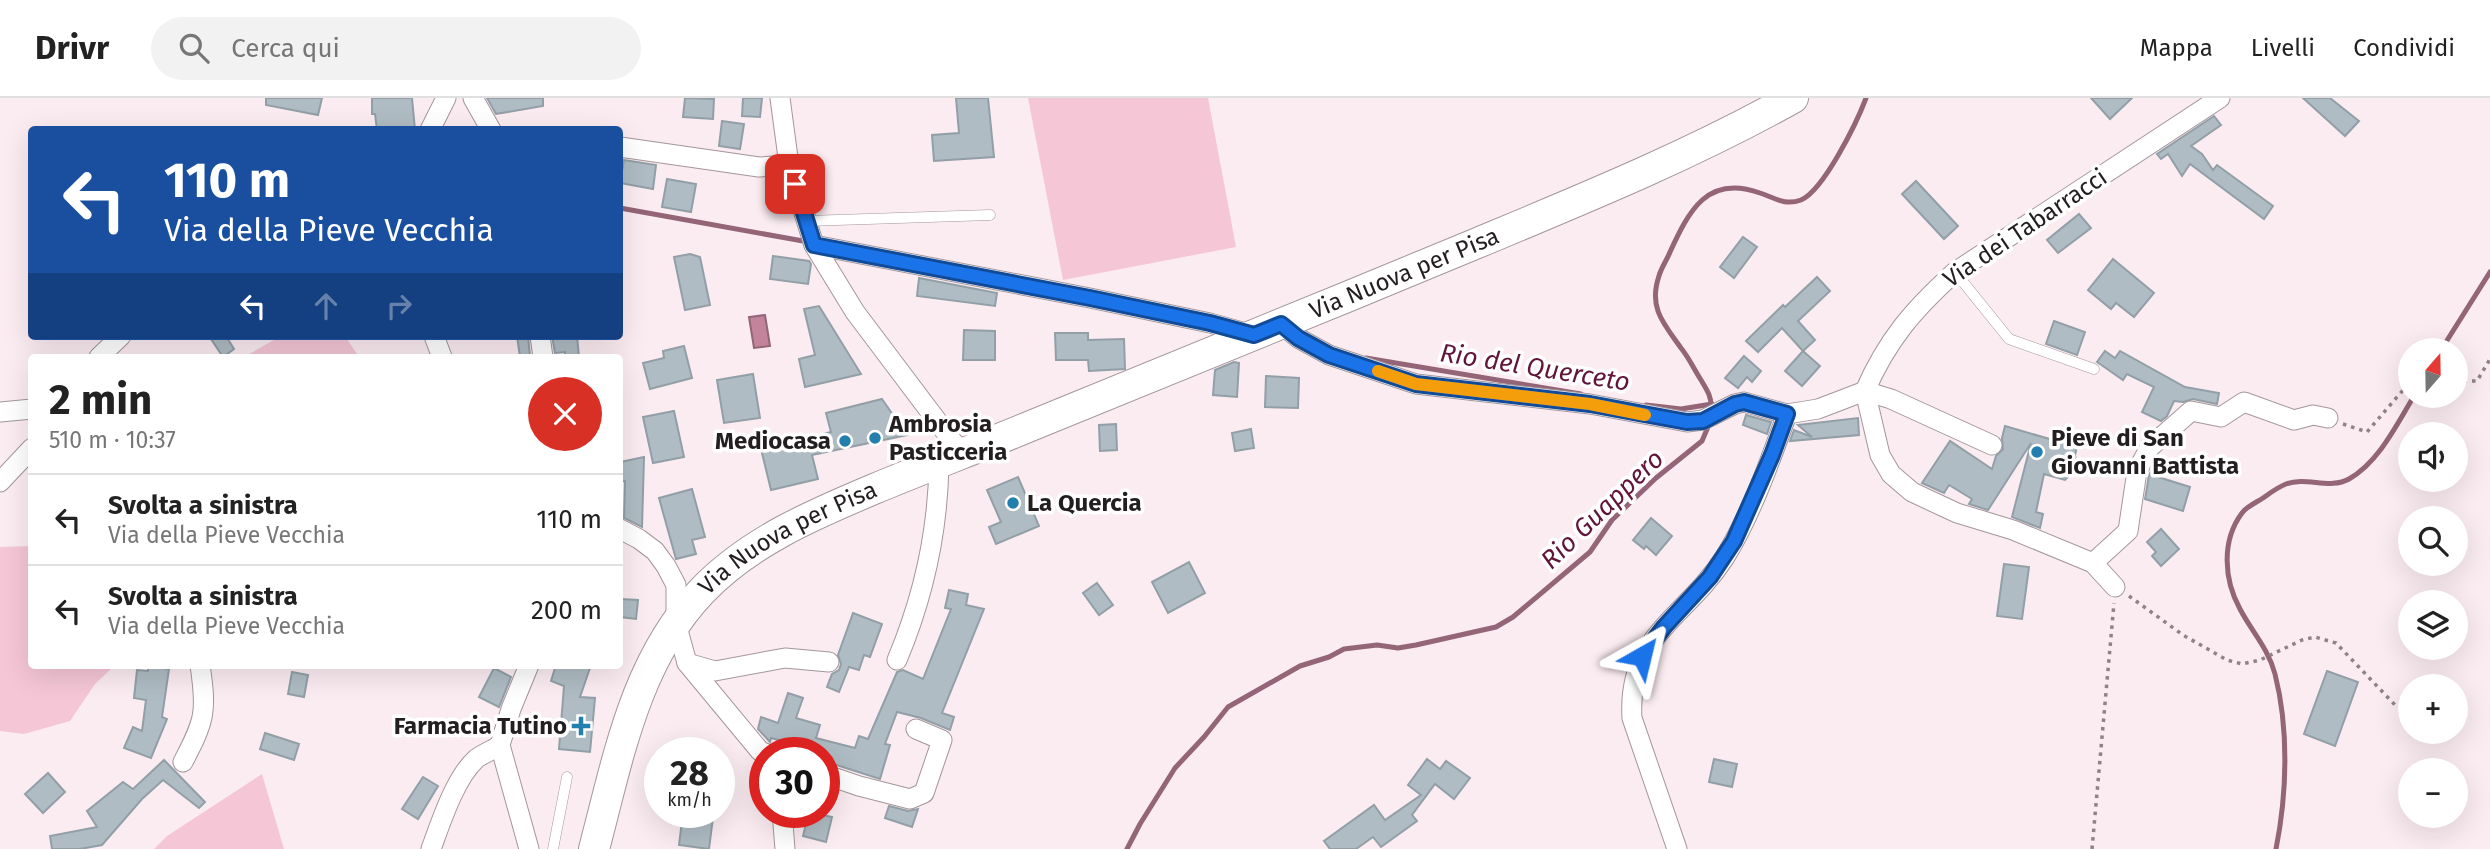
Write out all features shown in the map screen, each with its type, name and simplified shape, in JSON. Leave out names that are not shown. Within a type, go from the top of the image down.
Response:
[{"type":"main road","name":"Via Nuova per Pisa","points":[[594,849],[633,706],[654,660],[677,623],[702,591],[721,573],[771,537],[855,497],[1616,186],[1720,137],[1793,98]]},
{"type":"street","points":[[432,126],[446,98]]},
{"type":"street","points":[[473,98],[493,126]]},
{"type":"street","points":[[780,98],[789,165],[814,245],[951,459],[916,608],[897,660]]},
{"type":"street","name":"Via dei Tabarracci","points":[[1865,391],[1897,330],[1928,296],[1955,272],[2220,98]]},
{"type":"street","points":[[623,147],[759,167],[789,165]]},
{"type":"street","points":[[814,245],[1210,323],[1268,329],[1298,338],[1329,355],[1416,384],[1590,404],[1673,421],[1710,417],[1744,402],[1787,414],[1818,409],[1865,391],[1891,399],[1992,445]]},
{"type":"street","points":[[102,354],[117,340]]},
{"type":"street","points":[[1865,391],[1880,455],[1891,474],[1912,492],[1957,513],[2013,530],[2093,564],[2115,587]]},
{"type":"street","points":[[2093,564],[2128,531],[2137,471],[2150,447],[2190,411],[2221,417],[2244,402],[2294,420],[2313,415],[2328,418]]},
{"type":"street","points":[[0,412],[28,409]]},
{"type":"street","points":[[1677,849],[1632,718],[1630,697],[1633,678],[1642,656],[1664,627],[1710,577],[1734,541],[1787,414]]},
{"type":"street","points":[[0,482],[28,452]]},
{"type":"street","points":[[623,531],[655,551],[666,566],[676,586],[677,623],[687,663],[749,737]]},
{"type":"street","points":[[687,663],[715,671],[785,658],[829,662]]},
{"type":"street","points":[[183,762],[201,727],[204,709],[200,669]]},
{"type":"street","points":[[527,669],[500,745],[529,849]]},
{"type":"street","points":[[840,779],[910,799],[924,793],[942,740],[916,729]]},
{"type":"street","points":[[431,849],[446,806],[470,766],[478,757],[500,745]]},
{"type":"street","points":[[783,828],[785,849]]},
{"type":"lane","points":[[806,221],[990,215]]},
{"type":"lane","points":[[1955,272],[2009,339],[2094,369]]},
{"type":"lane","points":[[553,849],[567,777]]},
{"type":"path","points":[[2468,381],[2477,381],[2490,359]]},
{"type":"path","points":[[2328,418],[2367,432],[2398,396]]},
{"type":"path","points":[[2115,587],[2183,635],[2227,660],[2242,664],[2260,660],[2302,640],[2315,637],[2336,643],[2396,706]]},
{"type":"path","points":[[2092,849],[2115,587]]},
{"type":"shaded area","points":[[1028,98],[1208,98],[1236,247],[1063,280]]},
{"type":"shaded area","points":[[765,315],[770,346],[754,348],[749,317]]},
{"type":"shaded area","points":[[274,340],[348,340],[357,354],[249,354]]},
{"type":"shaded area","points":[[28,546],[28,669],[111,669],[95,684],[70,721],[24,734],[0,731],[0,547]]},
{"type":"shaded area","points":[[262,774],[284,849],[154,849],[167,836]]},
{"type":"building","points":[[266,98],[322,98],[318,115],[266,105]]},
{"type":"building","points":[[372,98],[412,98],[415,126],[376,126],[375,114],[372,114]]},
{"type":"building","points":[[487,98],[543,98],[543,106],[496,114]]},
{"type":"building","points":[[685,98],[714,99],[713,119],[683,117]]},
{"type":"building","points":[[743,98],[762,98],[760,117],[742,116]]},
{"type":"building","points":[[956,98],[988,98],[994,157],[934,161],[932,135],[959,133]]},
{"type":"building","points":[[2091,98],[2132,98],[2110,119]]},
{"type":"building","points":[[2303,98],[2330,98],[2359,121],[2345,136]]},
{"type":"building","points":[[2214,116],[2221,125],[2191,146],[2202,154],[2213,170],[2217,165],[2273,206],[2264,219],[2190,164],[2182,176],[2168,154],[2161,159],[2157,154]]},
{"type":"building","points":[[722,121],[744,124],[740,149],[719,146]]},
{"type":"building","points":[[624,160],[656,165],[653,189],[623,184]]},
{"type":"building","points":[[667,179],[696,184],[691,212],[662,207]]},
{"type":"building","points":[[1916,181],[1958,226],[1944,239],[1902,194]]},
{"type":"building","points":[[2079,214],[2091,228],[2058,253],[2047,240]]},
{"type":"building","points":[[1743,237],[1757,247],[1734,278],[1720,267]]},
{"type":"building","points":[[690,254],[700,257],[710,305],[685,310],[674,257]]},
{"type":"building","points":[[773,256],[809,261],[811,264],[808,284],[770,279]]},
{"type":"building","points":[[2113,259],[2154,293],[2134,317],[2116,303],[2111,309],[2088,290]]},
{"type":"building","points":[[1817,277],[1830,291],[1798,321],[1815,340],[1803,351],[1782,328],[1758,352],[1746,341],[1783,305],[1785,307]]},
{"type":"building","points":[[919,278],[997,293],[995,306],[917,296]]},
{"type":"building","points":[[819,306],[861,374],[805,387],[799,359],[815,355],[804,309]]},
{"type":"building","points":[[2054,321],[2085,332],[2077,355],[2046,344]]},
{"type":"building","points":[[964,330],[995,331],[995,360],[963,360]]},
{"type":"building","points":[[1055,333],[1088,333],[1088,340],[1124,339],[1125,369],[1089,371],[1088,360],[1056,360]]},
{"type":"building","points":[[212,340],[228,340],[234,349],[227,354],[221,354]]},
{"type":"building","points":[[518,340],[528,340],[530,354],[520,354]]},
{"type":"building","points":[[553,340],[577,340],[579,354],[555,353]]},
{"type":"building","points":[[684,346],[692,378],[650,389],[643,363],[664,358],[663,351]]},
{"type":"building","points":[[1803,351],[1820,366],[1802,386],[1785,371]]},
{"type":"building","points":[[2105,351],[2115,358],[2120,351],[2185,387],[2219,393],[2217,404],[2193,399],[2174,401],[2167,416],[2161,421],[2142,412],[2154,387],[2127,374],[2123,380],[2097,362]]},
{"type":"building","points":[[1744,356],[1761,371],[1752,382],[1747,377],[1738,388],[1725,378]]},
{"type":"building","points":[[1234,362],[1239,363],[1237,397],[1213,395],[1215,370]]},
{"type":"building","points":[[753,374],[760,418],[724,423],[717,380]]},
{"type":"building","points":[[1266,376],[1299,378],[1298,408],[1265,407]]},
{"type":"building","points":[[882,399],[907,435],[812,455],[818,479],[771,490],[761,449],[831,432],[826,413]]},
{"type":"building","points":[[674,411],[684,457],[653,463],[643,417]]},
{"type":"building","points":[[1746,415],[1771,422],[1767,434],[1743,425]]},
{"type":"building","points":[[1858,418],[1859,435],[1790,441],[1794,430],[1812,437],[1798,425]]},
{"type":"building","points":[[1116,424],[1117,450],[1100,451],[1099,425]]},
{"type":"building","points":[[2005,426],[2077,447],[2077,468],[2065,480],[2044,474],[2036,512],[2043,514],[2040,528],[2012,517],[2031,443],[1988,510],[1969,504],[1972,499],[1949,485],[1944,493],[1922,483],[1950,441],[1992,469],[1996,456],[2003,449]]},
{"type":"building","points":[[1251,429],[1254,448],[1235,451],[1232,433]]},
{"type":"building","points":[[644,457],[642,527],[624,518],[623,461]]},
{"type":"building","points":[[2155,464],[2161,466],[2158,477],[2190,487],[2183,511],[2145,499],[2149,475]]},
{"type":"building","points":[[1018,477],[1039,526],[996,544],[989,527],[1001,522],[987,490]]},
{"type":"building","points":[[692,489],[705,537],[692,540],[696,554],[676,559],[659,498]]},
{"type":"building","points":[[1651,518],[1672,536],[1656,555],[1633,540]]},
{"type":"building","points":[[2161,529],[2179,549],[2161,566],[2152,556],[2156,552],[2147,542]]},
{"type":"building","points":[[1189,562],[1205,593],[1168,613],[1152,582]]},
{"type":"building","points":[[2004,564],[2029,567],[2022,619],[1997,616]]},
{"type":"building","points":[[1097,583],[1113,605],[1099,615],[1083,593]]},
{"type":"building","points":[[949,590],[968,594],[966,605],[984,609],[942,713],[954,717],[950,730],[897,712],[885,744],[890,745],[880,779],[840,766],[840,744],[855,748],[859,736],[868,739],[897,672],[903,670],[923,679],[951,609],[945,608]]},
{"type":"building","points":[[623,599],[638,600],[636,619],[623,617]]},
{"type":"building","points":[[853,613],[882,624],[870,657],[864,655],[859,670],[849,667],[839,692],[827,687],[832,674],[839,670],[841,664],[838,655]]},
{"type":"building","points":[[169,669],[162,717],[167,719],[151,758],[124,748],[133,727],[142,731],[146,700],[134,698],[137,670]]},
{"type":"building","points":[[493,669],[511,677],[499,707],[479,697]]},
{"type":"building","points":[[555,669],[590,669],[580,697],[595,698],[590,752],[559,749],[564,686],[551,681]]},
{"type":"building","points":[[2327,671],[2358,682],[2335,746],[2304,734]]},
{"type":"building","points":[[292,672],[308,675],[304,697],[288,694]]},
{"type":"building","points":[[788,693],[803,698],[796,718],[820,725],[816,737],[765,737],[758,729],[761,717],[778,723]]},
{"type":"building","points":[[265,733],[299,744],[294,760],[260,749]]},
{"type":"building","points":[[1427,759],[1440,769],[1446,761],[1470,778],[1454,799],[1435,784],[1412,815],[1417,821],[1381,847],[1373,837],[1356,849],[1330,849],[1324,841],[1374,805],[1385,820],[1421,795],[1408,785]]},
{"type":"building","points":[[1714,759],[1737,764],[1732,787],[1709,782]]},
{"type":"building","points":[[164,760],[205,802],[199,808],[163,780],[142,799],[102,845],[80,849],[52,849],[50,836],[97,827],[87,811],[123,782],[133,789]]},
{"type":"building","points":[[48,773],[65,792],[43,813],[25,794]]},
{"type":"building","points":[[423,777],[438,786],[418,819],[402,809]]},
{"type":"building","points":[[889,806],[908,811],[918,809],[912,827],[885,818]]},
{"type":"building","points":[[681,828],[712,828],[709,849],[679,845]]},
{"type":"building","points":[[805,828],[829,828],[826,842],[803,836]]},
{"type":"waterway","name":"Rio Guappero","points":[[1711,409],[1707,390],[1664,323],[1655,297],[1661,270],[1677,237],[1702,200],[1726,188],[1742,188],[1790,202],[1801,200],[1810,194],[1839,154],[1866,98]]},
{"type":"waterway","name":"Rio del Querceto","points":[[623,209],[803,241]]},
{"type":"waterway","points":[[2449,338],[2490,272]]},
{"type":"waterway","name":"Rio del Querceto","points":[[1366,358],[1581,394]]},
{"type":"waterway","name":"Rio del Querceto","points":[[1646,405],[1681,409],[1712,404]]},
{"type":"waterway","points":[[2276,849],[2285,762],[2280,695],[2268,656],[2240,609],[2231,586],[2227,561],[2231,536],[2244,511],[2283,485],[2302,481],[2342,482],[2360,472],[2378,453],[2407,408]]},
{"type":"waterway","name":"Rio Guappero","points":[[1127,849],[1175,768],[1228,707],[1300,666],[1344,649],[1377,645],[1398,648],[1416,645],[1496,627],[1513,617],[1590,552],[1612,520],[1656,478],[1702,441],[1710,422]]},
{"type":"slow traffic","points":[[1378,371],[1416,384],[1590,404],[1645,415]]},
{"type":"place","name":"Ambrosia Pasticceria","points":[[875,438]]},
{"type":"place","name":"Mediocasa","points":[[845,441]]},
{"type":"place","name":"Pieve di San Giovanni Battista","points":[[2037,452]]},
{"type":"place","name":"La Quercia","points":[[1013,503]]},
{"type":"place","name":"Farmacia Tutino","points":[[581,726]]},
{"type":"route","points":[[795,184],[814,245],[1090,298],[1254,335],[1281,324],[1298,338],[1329,355],[1416,384],[1590,404],[1673,421],[1703,421],[1744,402],[1787,414],[1772,455],[1723,560],[1642,656]]}]
